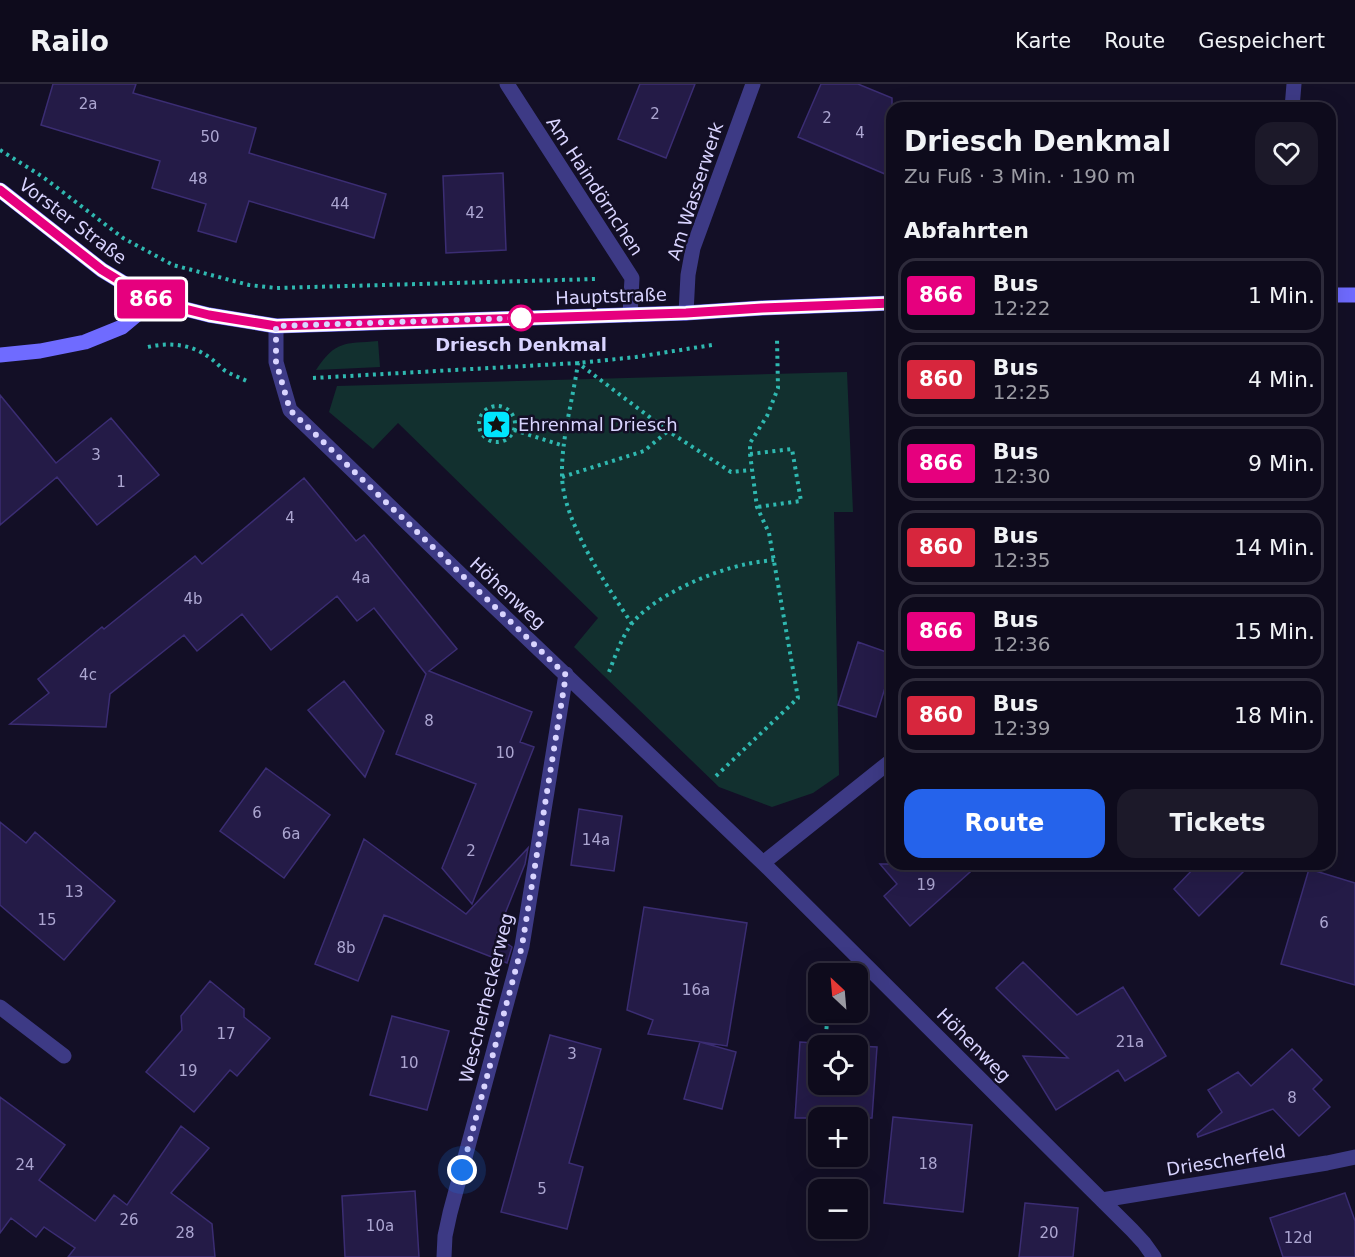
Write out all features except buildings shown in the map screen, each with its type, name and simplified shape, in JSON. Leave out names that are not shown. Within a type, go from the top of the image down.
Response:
[{"type":"street","name":"Am Haindörnchen","points":[[507,84],[632,278],[630,315]]},
{"type":"street","name":"Am Wasserwerk","points":[[686,313],[688,275],[693,248],[753,84]]},
{"type":"street","points":[[1292,102],[1294,84]]},
{"type":"street","name":"Vorster Straße","points":[[0,190],[102,270],[153,301]]},
{"type":"street","points":[[1336,295],[1355,295]]},
{"type":"street","name":"Hauptstraße","points":[[153,301],[209,315],[276,326],[686,313],[886,303]]},
{"type":"street","points":[[0,354],[40,351],[86,342],[122,327],[153,301]]},
{"type":"street","name":"Höhenweg","points":[[276,326],[276,362],[290,410],[763,863],[1102,1200],[1144,1243],[1154,1257]]},
{"type":"street","name":"Wescherheckerweg","points":[[444,1257],[445,1236],[450,1213],[522,946],[566,675]]},
{"type":"street","points":[[763,863],[886,765]]},
{"type":"street","points":[[0,1007],[64,1056]]},
{"type":"street","name":"Driescherfeld","points":[[1102,1200],[1355,1157]]},
{"type":"path","points":[[0,150],[43,177],[123,238],[173,265],[249,285],[276,288],[632,278]]},
{"type":"path","points":[[694,798],[798,698],[769,533],[758,507],[750,454],[750,443],[767,416],[778,388],[777,339],[761,340],[762,308]]},
{"type":"path","points":[[140,349],[161,344],[195,348],[235,376],[253,383],[280,379],[578,363],[636,357],[714,344]]},
{"type":"path","points":[[578,363],[668,432],[731,472],[752,470]]},
{"type":"path","points":[[578,363],[564,446],[562,477],[566,501],[591,557],[632,624]]},
{"type":"path","points":[[501,406],[512,414],[515,423],[514,430],[503,441],[491,441],[482,435],[480,419],[487,409],[501,406]]},
{"type":"path","points":[[514,430],[564,446]]},
{"type":"path","points":[[562,477],[644,451],[668,432]]},
{"type":"path","points":[[750,454],[792,449],[801,501],[758,507]]},
{"type":"path","points":[[596,704],[620,644],[632,624],[655,603],[711,575],[745,564],[774,560]]},
{"type":"green space","points":[[378,341],[380,367],[316,370],[335,348],[342,345]]},
{"type":"green space","points":[[847,372],[853,512],[834,512],[839,775],[813,793],[772,807],[719,787],[574,647],[598,618],[398,423],[373,449],[329,412],[337,386]]},
{"type":"bus line","name":"866","points":[[0,190],[102,270],[153,301],[209,315],[276,326],[686,313],[886,303]]},
{"type":"place","name":"Driesch Denkmal","points":[[521,318]]},
{"type":"place","name":"Ehrenmal Driesch","points":[[497,424]]},
{"type":"route","points":[[462,1170],[522,946],[566,675],[290,410],[276,362],[276,326],[521,318]]}]
